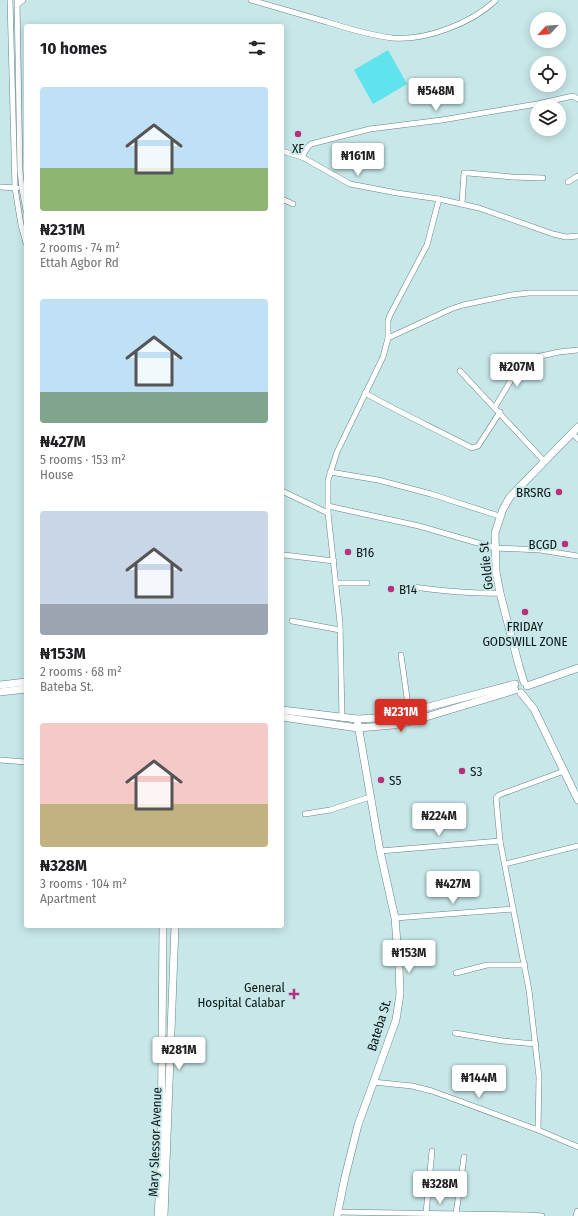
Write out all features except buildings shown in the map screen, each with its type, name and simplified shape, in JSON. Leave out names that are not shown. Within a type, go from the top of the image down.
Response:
[{"type":"main road","name":"Goldie St","points":[[578,427],[510,497],[499,516],[495,533],[496,572],[519,666],[521,687],[534,709],[578,800]]},
{"type":"main road","points":[[284,717],[358,728],[394,725],[416,720],[578,668]]},
{"type":"main road","points":[[0,685],[24,682]]},
{"type":"main road","points":[[284,710],[342,718],[378,718],[521,687]]},
{"type":"main road","points":[[0,692],[24,689]]},
{"type":"main road","name":"Bateba St.","points":[[337,1214],[358,1125],[396,1020],[400,983],[395,918],[380,851],[357,719]]},
{"type":"main road","name":"Mary Slessor Avenue","points":[[158,1216],[161,1137],[163,928]]},
{"type":"main road","name":"Mary Slessor Avenue","points":[[164,1216],[175,928]]},
{"type":"main road","points":[[577,1216],[578,1212]]},
{"type":"street","points":[[10,0],[15,188],[24,236]]},
{"type":"street","points":[[23,0],[17,3],[22,189],[24,200]]},
{"type":"street","points":[[251,0],[269,3],[366,34],[394,38],[418,37],[448,28],[480,13],[496,0]]},
{"type":"street","points":[[302,157],[311,144],[359,131],[442,120],[537,104],[573,96],[578,99]]},
{"type":"street","points":[[284,152],[302,157],[350,184],[462,204],[479,208],[553,234],[566,237],[578,236]]},
{"type":"street","points":[[462,204],[464,173],[543,178]]},
{"type":"street","points":[[568,182],[578,176]]},
{"type":"street","points":[[0,187],[22,189]]},
{"type":"street","points":[[284,199],[293,204]]},
{"type":"street","points":[[342,718],[340,630],[328,513],[328,480],[337,452],[382,356],[388,338],[388,321],[390,315],[427,245],[439,199]]},
{"type":"street","points":[[388,338],[463,305],[511,295],[529,293],[578,293]]},
{"type":"street","points":[[495,407],[523,360],[559,352],[578,350]]},
{"type":"street","points":[[460,372],[500,412],[544,461]]},
{"type":"street","points":[[365,393],[392,409],[438,429],[472,448],[478,446],[500,412]]},
{"type":"street","points":[[572,433],[578,439]]},
{"type":"street","points":[[330,472],[378,480],[431,494],[499,516]]},
{"type":"street","points":[[284,492],[328,513]]},
{"type":"street","points":[[328,506],[418,526],[495,548],[540,550],[578,556]]},
{"type":"street","points":[[284,555],[334,561]]},
{"type":"street","points":[[336,583],[367,583]]},
{"type":"street","points":[[414,586],[448,592],[476,594],[500,593]]},
{"type":"street","points":[[292,621],[340,630]]},
{"type":"street","points":[[401,655],[409,712]]},
{"type":"street","points":[[0,760],[24,762]]},
{"type":"street","points":[[538,1130],[540,1083],[536,1044],[525,965],[500,841],[496,798],[497,796],[564,771]]},
{"type":"street","points":[[305,814],[330,810],[370,797]]},
{"type":"street","points":[[380,851],[500,841]]},
{"type":"street","points":[[505,864],[578,846]]},
{"type":"street","points":[[395,918],[513,909]]},
{"type":"street","points":[[456,973],[487,965],[525,965]]},
{"type":"street","points":[[456,1033],[503,1042],[536,1044]]},
{"type":"street","points":[[373,1082],[412,1086],[432,1091],[538,1130],[578,1147]]},
{"type":"street","points":[[426,1213],[432,1150]]},
{"type":"street","points":[[456,1214],[464,1157]]},
{"type":"street","points":[[337,1214],[426,1213],[542,1216]]},
{"type":"shaded area","points":[[388,50],[407,84],[373,104],[354,70]]},
{"type":"place","name":"XF","points":[[298,134]]},
{"type":"place","name":"BRSRG","points":[[559,492]]},
{"type":"place","name":"BCGD","points":[[565,544]]},
{"type":"place","name":"B16","points":[[348,552]]},
{"type":"place","name":"B14","points":[[391,589]]},
{"type":"place","name":"FRIDAY GODSWILL ZONE","points":[[525,612]]},
{"type":"place","name":"S3","points":[[462,771]]},
{"type":"place","name":"S5","points":[[381,780]]},
{"type":"place","name":"General Hospital Calabar","points":[[294,994]]}]
